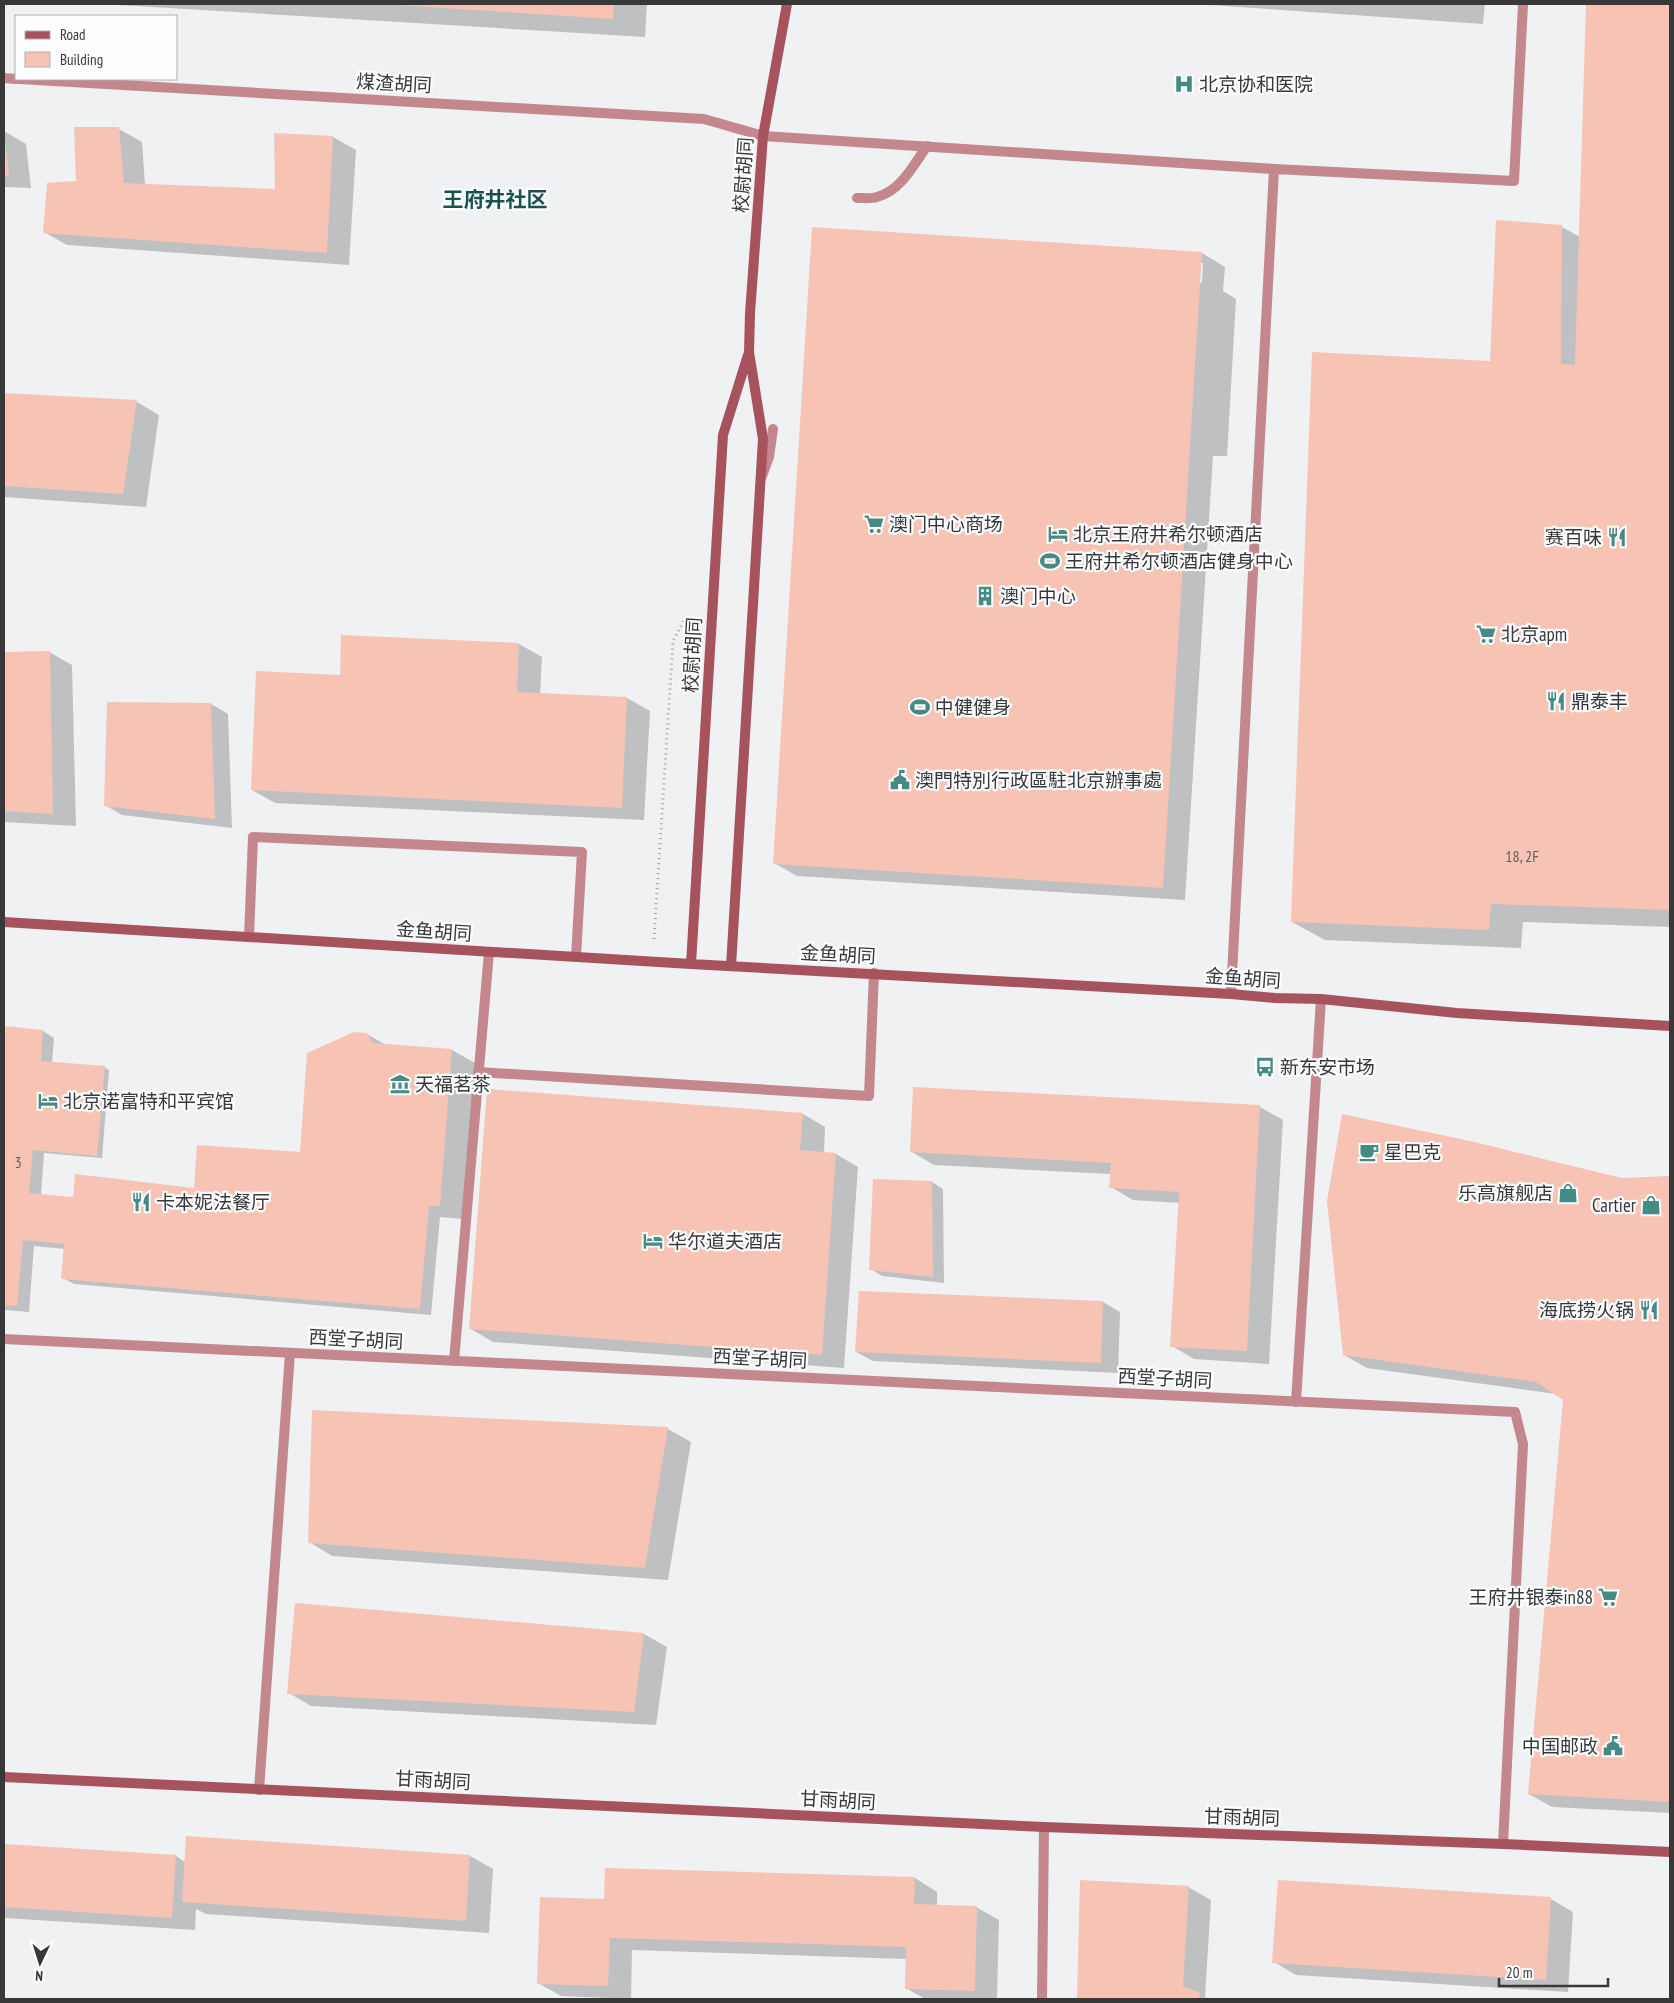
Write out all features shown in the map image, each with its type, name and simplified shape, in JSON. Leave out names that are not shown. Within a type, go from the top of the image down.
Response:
[{"type":"street","name":"校尉胡同","points":[[731,966],[763,439],[749,352],[763,136],[787,4]]},
{"type":"street","name":"煤渣胡同","points":[[37,80],[704,119],[763,136],[1274,169],[1514,181],[1523,4]]},
{"type":"street","points":[[857,198],[876,197],[889,192],[901,182],[927,146]]},
{"type":"street","points":[[1231,994],[1274,169]]},
{"type":"street","name":"校尉胡同","points":[[692,964],[723,435],[749,352]]},
{"type":"street","points":[[761,479],[769,457],[773,429]]},
{"type":"street","points":[[249,937],[253,837],[582,852],[576,956]]},
{"type":"street","name":"金鱼胡同","points":[[4,922],[692,964],[874,973],[1276,998],[1321,999],[1457,1013],[1670,1026]]},
{"type":"street","points":[[454,1361],[489,952]]},
{"type":"street","points":[[478,1072],[869,1096],[874,973]]},
{"type":"street","points":[[1296,1402],[1321,999]]},
{"type":"street","name":"西堂子胡同","points":[[4,1340],[1515,1412],[1523,1444],[1503,1844]]},
{"type":"street","points":[[259,1790],[290,1353]]},
{"type":"street","name":"甘雨胡同","points":[[4,1777],[1044,1828],[1503,1844],[1670,1852]]},
{"type":"street","points":[[1042,1999],[1044,1828]]},
{"type":"path","points":[[653,961],[673,641],[687,615]]},
{"type":"building","points":[[398,4],[614,4],[613,19]]},
{"type":"building","name":"北京apm","points":[[1586,4],[1670,4],[1670,910],[1491,904],[1489,930],[1291,922],[1312,352],[1490,361],[1496,220],[1562,225],[1561,364],[1575,365]]},
{"type":"building","points":[[74,127],[119,127],[124,183],[275,189],[274,133],[333,136],[327,253],[43,233],[47,183],[76,181]]},
{"type":"building","points":[[5,141],[9,176],[4,176]]},
{"type":"building","name":"澳门中心","points":[[812,227],[1202,252],[1163,888],[773,864]]},
{"type":"building","points":[[4,393],[137,400],[123,494],[4,486]]},
{"type":"building","points":[[341,635],[519,643],[517,692],[627,697],[622,808],[251,790],[256,671],[340,675]]},
{"type":"building","points":[[50,651],[53,814],[4,811],[4,652]]},
{"type":"building","points":[[107,702],[211,703],[215,819],[104,806]]},
{"type":"building","points":[[4,1026],[43,1030],[41,1061],[105,1066],[97,1156],[33,1150],[29,1193],[73,1197],[75,1174],[194,1188],[197,1145],[300,1152],[307,1053],[354,1032],[367,1033],[373,1043],[452,1049],[440,1206],[429,1206],[420,1309],[61,1279],[64,1244],[23,1240],[17,1306],[4,1305]]},
{"type":"building","points":[[913,1087],[1260,1105],[1247,1351],[1170,1347],[1179,1192],[1109,1188],[1111,1163],[910,1152]]},
{"type":"building","name":"华尔道夫酒店","points":[[487,1089],[803,1113],[800,1150],[836,1153],[822,1355],[469,1329]]},
{"type":"building","name":"王府井银泰in88","points":[[1342,1114],[1470,1141],[1622,1178],[1670,1176],[1670,1802],[1528,1794],[1563,1400],[1536,1382],[1343,1355],[1327,1201]]},
{"type":"building","points":[[873,1179],[932,1181],[933,1277],[869,1270]]},
{"type":"building","points":[[859,1291],[1103,1301],[1101,1363],[855,1352]]},
{"type":"building","points":[[312,1410],[668,1427],[645,1568],[308,1543]]},
{"type":"building","points":[[295,1603],[644,1633],[634,1712],[287,1694]]},
{"type":"building","points":[[186,1836],[470,1855],[466,1921],[182,1902]]},
{"type":"building","points":[[4,1844],[176,1855],[172,1918],[4,1907]]},
{"type":"building","points":[[605,1868],[915,1877],[914,1904],[977,1906],[975,1991],[905,1989],[906,1947],[610,1938],[608,1986],[537,1984],[540,1897],[604,1899]]},
{"type":"building","points":[[1080,1880],[1189,1886],[1183,1986],[1200,1993],[1199,1999],[1077,1999]]},
{"type":"building","points":[[1278,1880],[1551,1897],[1546,1980],[1272,1963]]},
{"type":"place","name":"北京协和医院","points":[[1184,84]]},
{"type":"place","name":"澳门中心商场","points":[[874,524]]},
{"type":"place","name":"北京王府井希尔顿酒店","points":[[1058,534]]},
{"type":"place","name":"赛百味","points":[[1617,537]]},
{"type":"place","name":"王府井希尔顿酒店健身中心","points":[[1050,561]]},
{"type":"place","name":"澳门中心","points":[[985,596]]},
{"type":"place","name":"北京apm","points":[[1486,634]]},
{"type":"place","name":"鼎泰丰","points":[[1556,701]]},
{"type":"place","name":"中健健身","points":[[920,707]]},
{"type":"place","name":"澳門特別行政區駐北京辦事處","points":[[900,780]]},
{"type":"place","name":"新东安市场","points":[[1265,1067]]},
{"type":"place","name":"天福茗茶","points":[[400,1084]]},
{"type":"place","name":"北京诺富特和平宾馆","points":[[48,1101]]},
{"type":"place","name":"星巴克","points":[[1369,1152]]},
{"type":"place","name":"乐高旗舰店","points":[[1568,1193]]},
{"type":"place","name":"卡本妮法餐厅","points":[[141,1202]]},
{"type":"place","name":"Cartier","points":[[1651,1205]]},
{"type":"place","name":"华尔道夫酒店","points":[[653,1241]]},
{"type":"place","name":"海底捞火锅","points":[[1649,1310]]},
{"type":"place","name":"王府井银泰in88","points":[[1608,1597]]},
{"type":"place","name":"中国邮政","points":[[1613,1746]]},
{"type":"district","name":"王府井社区","points":[[495,200]]}]
